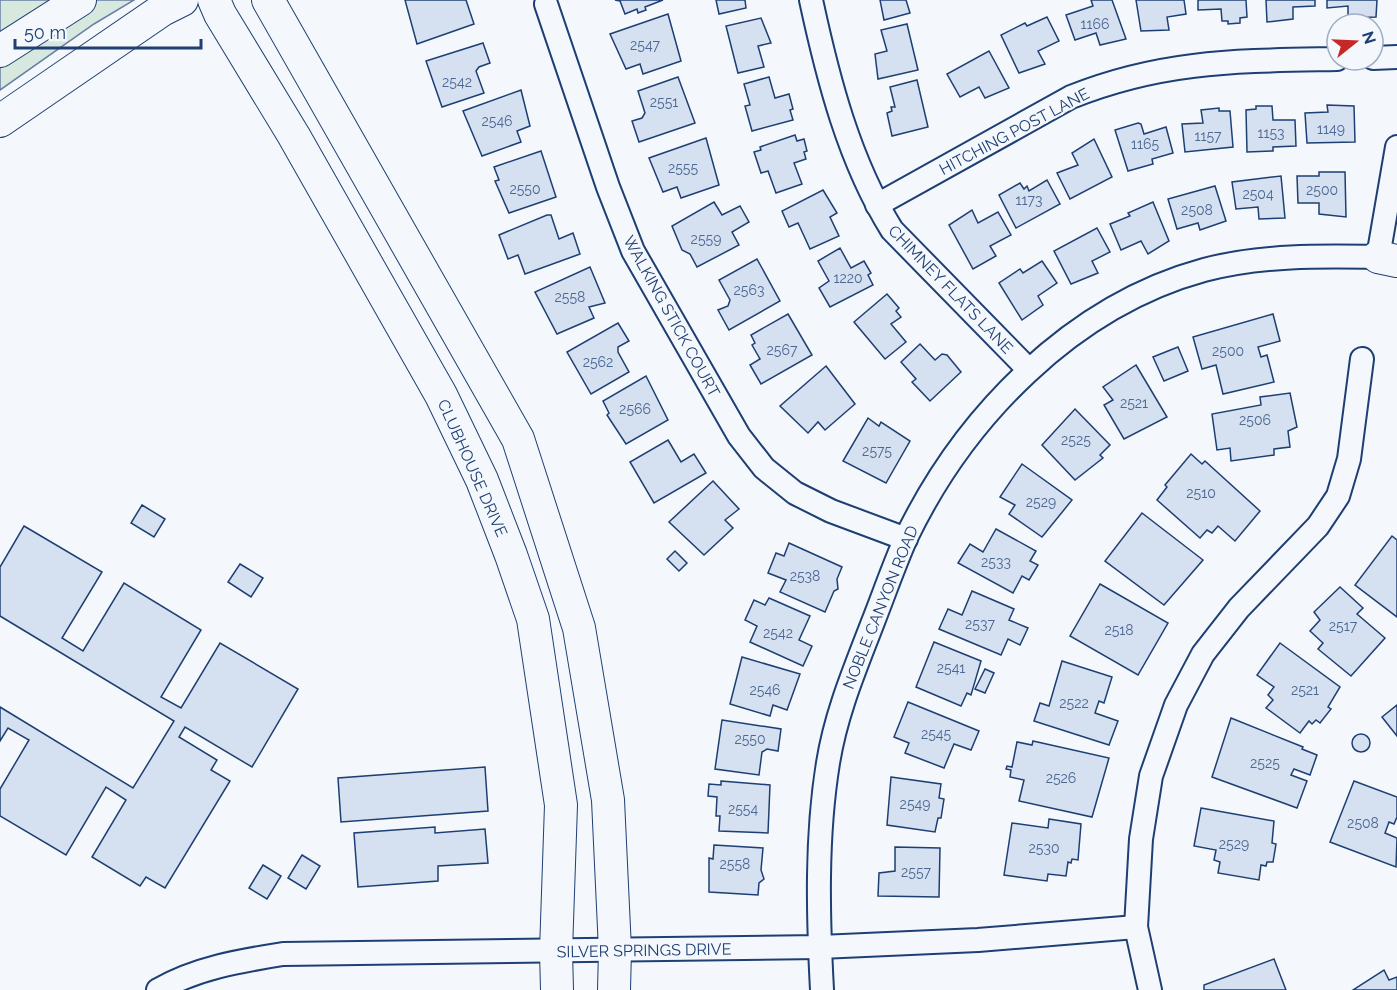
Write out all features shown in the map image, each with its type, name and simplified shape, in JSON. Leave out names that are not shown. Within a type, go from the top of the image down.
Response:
[{"type":"street","points":[[0,51],[80,0]]},
{"type":"street","points":[[0,121],[162,10],[182,0]]},
{"type":"street","name":"CLUBHOUSE DRIVE","points":[[214,0],[220,15],[294,136],[441,395],[482,480],[511,555],[533,619],[561,805],[556,951],[557,990]]},
{"type":"street","points":[[268,0],[518,439],[579,628],[608,800],[615,950],[614,990]]},
{"type":"street","name":"CHIMNEY FLATS LANE","points":[[811,0],[849,144],[877,205],[892,230],[1029,370]]},
{"type":"street","name":"WALKING STICK COURT","points":[[546,4],[608,187],[633,251],[739,436],[764,468],[795,493],[831,511],[906,539]]},
{"type":"street","name":"HITCHING POST LANE","points":[[877,205],[1071,97],[1101,85],[1170,68],[1214,62],[1325,59]]},
{"type":"street","points":[[1387,259],[1397,147]]},
{"type":"street","name":"NOBLE CANYON ROAD","points":[[822,990],[820,947],[822,813],[828,761],[842,701],[906,539],[948,466],[983,420],[1029,370],[1076,330],[1122,304],[1204,270],[1259,260],[1312,256],[1387,259]]},
{"type":"street","points":[[1150,990],[1136,927],[1141,839],[1151,776],[1176,705],[1203,654],[1239,608],[1318,526],[1338,495],[1349,459],[1362,359]]},
{"type":"street","name":"SILVER SPRINGS DRIVE","points":[[158,990],[174,981],[222,964],[283,954],[820,947],[978,940],[1136,927]]},
{"type":"shaded area","points":[[0,0],[134,0],[94,24],[0,90]]},
{"type":"building","points":[[405,0],[466,0],[474,24],[417,44]]},
{"type":"building","points":[[615,0],[663,0],[645,7],[646,10],[638,13],[637,9],[625,14],[620,1]]},
{"type":"building","points":[[716,0],[745,0],[746,8],[719,14]]},
{"type":"building","points":[[880,0],[906,0],[910,13],[884,20]]},
{"type":"building","points":[[1091,0],[1112,0],[1126,39],[1100,45],[1096,33],[1075,40],[1066,15],[1093,6]]},
{"type":"building","points":[[1136,0],[1184,0],[1186,14],[1167,17],[1169,30],[1141,31]]},
{"type":"building","points":[[1198,0],[1246,0],[1247,17],[1240,18],[1240,23],[1228,24],[1228,21],[1222,21],[1221,9],[1198,10]]},
{"type":"building","points":[[1266,0],[1315,0],[1315,6],[1293,7],[1293,19],[1267,22]]},
{"type":"building","points":[[1327,0],[1377,0],[1376,12],[1348,12],[1348,6],[1327,8]]},
{"type":"building","points":[[668,14],[681,61],[643,74],[640,64],[626,69],[610,34]]},
{"type":"building","points":[[1047,17],[1059,41],[1038,51],[1045,64],[1019,73],[1001,35],[1025,23],[1027,26]]},
{"type":"building","points":[[761,18],[771,43],[758,46],[764,67],[738,73],[726,26]]},
{"type":"building","points":[[907,24],[918,70],[878,79],[875,54],[887,51],[881,30]]},
{"type":"building","points":[[483,43],[490,63],[479,67],[476,71],[484,93],[442,107],[426,61]]},
{"type":"building","points":[[989,51],[1009,88],[985,98],[979,87],[960,97],[947,74]]},
{"type":"building","points":[[678,77],[695,123],[639,142],[632,121],[642,118],[645,113],[638,91]]},
{"type":"building","points":[[769,77],[775,98],[789,94],[793,120],[752,131],[745,106],[750,105],[744,84]]},
{"type":"building","points":[[917,80],[928,127],[892,136],[887,113],[892,111],[891,107],[895,107],[890,87]]},
{"type":"building","points":[[521,90],[530,126],[517,131],[521,142],[482,156],[463,111]]},
{"type":"building","points":[[1327,105],[1354,106],[1355,142],[1307,143],[1305,113],[1328,112]]},
{"type":"building","points":[[1256,106],[1272,106],[1273,120],[1295,120],[1296,146],[1273,147],[1273,151],[1247,152],[1246,110],[1256,109]]},
{"type":"building","points":[[1219,108],[1219,111],[1230,111],[1233,147],[1185,152],[1182,124],[1203,123],[1201,110]]},
{"type":"building","points":[[1141,124],[1144,134],[1166,127],[1173,153],[1152,159],[1153,164],[1128,171],[1115,130]]},
{"type":"building","points":[[795,135],[797,141],[804,139],[807,151],[804,152],[806,159],[794,163],[802,184],[776,193],[768,171],[761,173],[754,152],[761,150],[760,147]]},
{"type":"building","points":[[706,138],[719,185],[681,198],[677,187],[663,192],[649,158]]},
{"type":"building","points":[[1094,139],[1112,177],[1070,199],[1057,173],[1078,165],[1072,153]]},
{"type":"building","points":[[541,151],[556,197],[509,213],[495,181],[499,180],[494,167]]},
{"type":"building","points":[[1319,172],[1345,172],[1346,217],[1319,214],[1319,203],[1298,203],[1297,176],[1319,176]]},
{"type":"building","points":[[1281,176],[1285,218],[1259,219],[1258,207],[1236,209],[1232,182]]},
{"type":"building","points":[[1047,180],[1060,204],[1016,228],[999,195],[1020,183],[1024,189],[1027,186],[1029,191]]},
{"type":"building","points":[[1215,186],[1226,221],[1200,230],[1198,223],[1177,229],[1168,199]]},
{"type":"building","points":[[823,190],[837,213],[830,217],[839,236],[810,249],[798,223],[789,227],[782,211]]},
{"type":"building","points":[[714,202],[722,215],[740,206],[749,222],[732,232],[739,245],[697,267],[690,254],[682,250],[672,226]]},
{"type":"building","points":[[1153,202],[1169,241],[1148,254],[1141,241],[1121,250],[1110,224],[1130,216],[1128,213]]},
{"type":"building","points":[[972,210],[978,223],[998,212],[1011,235],[990,246],[996,256],[973,269],[949,225]]},
{"type":"building","points":[[551,215],[559,239],[573,233],[580,254],[525,274],[518,255],[508,259],[499,235]]},
{"type":"building","points":[[1097,228],[1110,252],[1092,261],[1098,273],[1071,284],[1054,251]]},
{"type":"building","points":[[840,248],[851,268],[864,261],[871,273],[868,275],[873,285],[830,307],[819,288],[829,281],[818,261]]},
{"type":"building","points":[[757,259],[780,301],[729,330],[718,310],[728,306],[730,300],[719,280]]},
{"type":"building","points":[[1042,261],[1057,283],[1038,296],[1043,305],[1022,320],[999,283],[1020,269],[1023,273]]},
{"type":"building","points":[[590,267],[605,303],[589,307],[594,318],[557,334],[535,292]]},
{"type":"building","points":[[887,294],[899,308],[896,311],[901,317],[891,324],[906,342],[885,359],[854,322]]},
{"type":"building","points":[[788,314],[812,355],[761,384],[750,365],[760,359],[752,345],[755,343],[751,335]]},
{"type":"building","points":[[1273,314],[1280,341],[1258,347],[1261,357],[1267,355],[1274,382],[1223,394],[1216,365],[1202,369],[1193,337]]},
{"type":"building","points":[[618,323],[629,341],[618,347],[618,352],[629,372],[591,394],[567,352]]},
{"type":"building","points":[[920,344],[935,360],[942,354],[947,355],[961,372],[930,401],[912,382],[916,379],[901,362]]},
{"type":"building","points":[[1178,347],[1188,371],[1164,381],[1153,357]]},
{"type":"building","points":[[1136,365],[1167,417],[1124,439],[1104,405],[1113,400],[1103,387]]},
{"type":"building","points":[[826,366],[855,404],[825,430],[818,422],[808,433],[780,406]]},
{"type":"building","points":[[646,376],[668,420],[626,444],[607,415],[609,413],[603,401]]},
{"type":"building","points":[[1290,393],[1297,427],[1288,431],[1290,447],[1274,449],[1274,455],[1231,461],[1230,448],[1217,450],[1212,414],[1261,405],[1260,397]]},
{"type":"building","points":[[1075,409],[1110,445],[1100,455],[1103,458],[1075,480],[1042,445]]},
{"type":"building","points":[[868,418],[879,426],[881,422],[910,441],[886,483],[843,461]]},
{"type":"building","points":[[668,440],[681,462],[694,454],[706,473],[654,503],[630,462]]},
{"type":"building","points":[[1191,454],[1202,464],[1205,461],[1260,511],[1235,541],[1218,526],[1212,533],[1207,530],[1200,538],[1157,500],[1167,487],[1165,485]]},
{"type":"building","points":[[1022,464],[1072,500],[1042,537],[1009,514],[1015,505],[1000,497]]},
{"type":"building","points":[[713,481],[739,509],[725,520],[733,528],[704,555],[669,522]]},
{"type":"building","points":[[142,505],[165,519],[154,537],[131,523]]},
{"type":"building","points":[[1142,513],[1203,560],[1164,605],[1105,561]]},
{"type":"building","points":[[24,526],[102,572],[62,638],[83,651],[124,583],[201,630],[161,697],[181,708],[220,643],[298,689],[252,767],[185,727],[179,737],[217,760],[211,770],[230,781],[165,888],[146,877],[140,886],[92,857],[126,800],[106,787],[66,855],[0,816],[0,789],[29,740],[8,728],[0,741],[0,707],[133,788],[174,721],[0,616],[0,567]]},
{"type":"building","points":[[996,529],[1036,551],[1030,561],[1038,565],[1029,580],[1022,576],[1013,593],[958,563],[970,544],[983,552]]},
{"type":"building","points":[[1392,536],[1397,540],[1397,617],[1355,585]]},
{"type":"building","points":[[789,543],[842,567],[837,579],[838,589],[834,591],[825,612],[780,592],[786,580],[768,573],[776,553],[784,556]]},
{"type":"building","points":[[675,551],[687,563],[679,571],[667,559]]},
{"type":"building","points":[[240,564],[263,578],[251,597],[228,582]]},
{"type":"building","points":[[1100,584],[1168,623],[1138,675],[1070,636]]},
{"type":"building","points":[[1340,587],[1363,608],[1357,614],[1385,638],[1351,676],[1318,649],[1323,643],[1310,631],[1320,620],[1314,612]]},
{"type":"building","points":[[972,591],[1014,609],[1009,620],[1028,628],[1020,645],[1008,639],[1001,655],[939,629],[948,609],[962,615]]},
{"type":"building","points":[[769,598],[810,616],[799,640],[812,646],[803,666],[750,642],[757,626],[745,620],[754,600],[765,605]]},
{"type":"building","points":[[934,642],[981,661],[971,695],[967,693],[961,706],[916,687]]},
{"type":"building","points":[[1280,643],[1340,687],[1328,707],[1331,709],[1320,723],[1316,720],[1312,724],[1309,721],[1300,733],[1266,708],[1273,700],[1268,695],[1274,687],[1257,675]]},
{"type":"building","points":[[742,657],[800,674],[787,710],[773,705],[770,716],[730,704]]},
{"type":"building","points":[[1062,661],[1112,677],[1104,703],[1099,701],[1095,713],[1118,721],[1109,745],[1034,721],[1040,703],[1049,706]]},
{"type":"building","points":[[985,669],[994,673],[985,693],[975,689]]},
{"type":"building","points":[[908,702],[979,731],[971,750],[954,744],[944,768],[905,753],[909,743],[894,737]]},
{"type":"building","points":[[1397,705],[1397,736],[1382,717]]},
{"type":"building","points":[[1231,718],[1303,747],[1302,749],[1317,755],[1310,775],[1294,769],[1291,775],[1307,781],[1297,808],[1212,777]]},
{"type":"building","points":[[722,720],[781,729],[778,751],[767,749],[762,752],[759,775],[715,769]]},
{"type":"building","points":[[1361,734],[1367,737],[1370,743],[1367,749],[1361,752],[1355,749],[1352,743],[1355,737]]},
{"type":"building","points":[[1033,741],[1109,758],[1092,817],[1019,801],[1024,780],[1010,777],[1011,770],[1006,769],[1007,766],[1012,767],[1017,742],[1032,745]]},
{"type":"building","points":[[485,767],[488,811],[341,822],[338,778]]},
{"type":"building","points":[[891,777],[941,784],[939,798],[944,799],[941,818],[938,818],[935,832],[887,825]]},
{"type":"building","points":[[721,781],[770,785],[768,833],[719,831],[720,816],[716,816],[717,797],[708,796],[709,784],[721,785]]},
{"type":"building","points":[[1354,781],[1397,797],[1397,817],[1394,824],[1389,822],[1385,833],[1397,838],[1396,867],[1330,842]]},
{"type":"building","points":[[1201,808],[1274,821],[1272,843],[1276,844],[1273,862],[1267,862],[1266,866],[1261,865],[1259,880],[1218,873],[1220,862],[1214,860],[1216,850],[1194,846]]},
{"type":"building","points":[[1049,819],[1081,824],[1078,860],[1072,859],[1071,863],[1068,862],[1066,876],[1048,874],[1047,881],[1004,875],[1012,823],[1048,828]]},
{"type":"building","points":[[435,827],[435,833],[485,829],[488,863],[438,866],[438,881],[358,887],[354,833]]},
{"type":"building","points":[[714,845],[763,848],[761,870],[764,879],[759,883],[758,895],[709,892],[709,858],[713,859]]},
{"type":"building","points":[[895,847],[940,848],[939,897],[878,896],[879,873],[895,871]]},
{"type":"building","points":[[302,855],[320,866],[306,889],[288,878]]},
{"type":"building","points":[[263,865],[281,876],[267,899],[249,888]]},
{"type":"building","points":[[1274,959],[1286,990],[1204,990],[1204,985]]},
{"type":"building","points":[[1384,970],[1389,980],[1397,977],[1397,990],[1353,990]]}]
